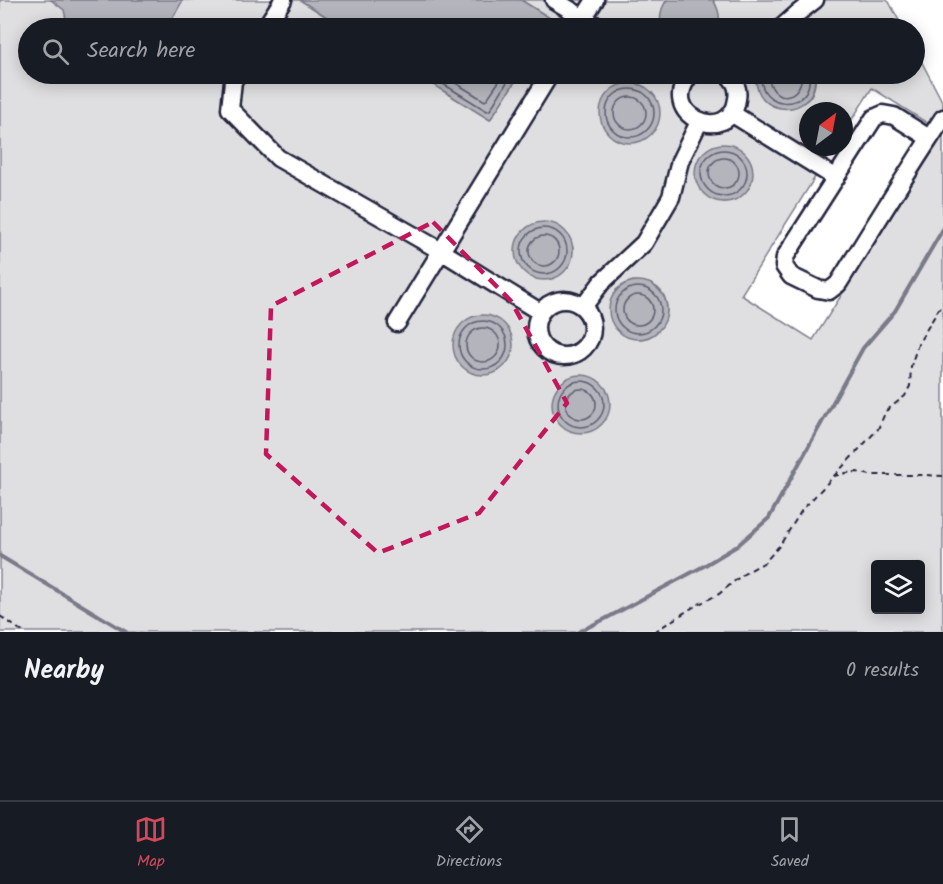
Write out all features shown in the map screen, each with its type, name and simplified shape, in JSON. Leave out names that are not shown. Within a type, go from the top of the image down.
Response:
[{"type":"street","points":[[271,18],[283,0]]},
{"type":"street","points":[[554,0],[574,18]]},
{"type":"street","points":[[584,18],[595,0]]},
{"type":"street","points":[[792,18],[815,0]]},
{"type":"street","points":[[233,84],[230,109],[278,158],[441,251],[540,312]]},
{"type":"street","points":[[397,323],[544,84]]},
{"type":"street","points":[[682,84],[681,100],[685,109],[699,122],[709,123],[718,122],[731,113],[737,102],[736,84]]},
{"type":"street","points":[[731,113],[836,178]]},
{"type":"street","points":[[929,138],[894,116],[883,114],[874,118],[786,257],[784,266],[791,276],[818,289],[829,291],[838,284],[943,118]]},
{"type":"street","points":[[583,307],[602,282],[644,243],[671,197],[680,161],[699,122]]},
{"type":"street","points":[[565,300],[583,307],[592,323],[590,341],[584,348],[569,357],[559,357],[543,349],[535,331],[540,312],[555,301],[565,300]]},
{"type":"path","points":[[654,632],[719,594],[742,574],[765,562],[780,545],[802,510],[878,429],[886,411],[905,396],[910,386],[911,366],[918,344],[943,302]]},
{"type":"path","points":[[834,476],[857,472],[870,475],[943,476]]},
{"type":"path","points":[[0,616],[24,632]]},
{"type":"highlighted area","points":[[433,222],[511,301],[567,403],[479,513],[378,553],[266,454],[271,306]]},
{"type":"shaded area","points":[[0,0],[300,0],[328,18],[18,18],[18,84],[432,84],[490,120],[513,84],[757,84],[763,99],[771,105],[781,107],[799,104],[799,156],[828,156],[741,295],[813,340],[943,135],[943,632],[0,632]],"holes":[[[713,146],[749,188],[734,200],[723,202],[699,158]],[[527,228],[573,247],[567,268],[558,276],[545,279],[537,279],[516,253],[517,242]],[[633,281],[647,283],[661,292],[666,303],[666,314],[662,326],[654,334],[643,339],[630,337],[615,328],[616,290]],[[554,414],[606,419],[596,428],[581,430],[563,426]]]},
{"type":"shaded area","points":[[521,0],[667,0],[661,18],[550,18]]},
{"type":"shaded area","points":[[713,0],[886,0],[898,18],[719,18]]},
{"type":"shaded area","points":[[925,68],[943,103],[943,110],[932,126],[872,88],[853,118],[853,102],[803,102],[810,97],[815,84],[925,84]]},
{"type":"water","points":[[51,0],[183,0],[173,18],[66,18],[64,10]]},
{"type":"water","points":[[300,0],[521,0],[550,18],[328,18]]},
{"type":"water","points":[[667,0],[713,0],[719,18],[661,18]]},
{"type":"water","points":[[432,84],[513,84],[490,120]]},
{"type":"water","points":[[636,84],[647,88],[655,96],[659,107],[659,119],[655,130],[641,141],[630,143],[619,141],[605,130],[602,124],[600,113],[602,102],[613,88],[619,85]]},
{"type":"water","points":[[757,84],[814,84],[806,100],[799,102],[797,107],[774,106],[764,100]]},
{"type":"water","points":[[724,144],[735,146],[748,157],[753,173],[751,184],[740,197],[724,202],[713,200],[700,189],[695,173],[697,162],[708,149]]},
{"type":"water","points":[[544,222],[560,227],[568,235],[573,251],[568,267],[560,275],[544,280],[528,275],[520,267],[515,251],[520,235],[528,227]]},
{"type":"water","points":[[638,281],[649,283],[659,289],[665,299],[667,310],[665,321],[659,331],[649,337],[638,339],[627,337],[617,331],[611,321],[609,310],[611,299],[617,289],[627,283]]},
{"type":"water","points":[[477,315],[489,315],[505,323],[511,333],[513,345],[511,357],[505,367],[489,375],[477,375],[461,367],[453,351],[453,339],[461,323]]},
{"type":"water","points":[[581,375],[592,377],[605,388],[610,404],[608,415],[597,428],[581,433],[570,431],[557,420],[552,404],[554,393],[565,380]]},
{"type":"waterway","points":[[578,632],[702,567],[737,546],[769,518],[863,348],[895,311],[943,229]]},
{"type":"waterway","points":[[0,556],[126,632]]}]
